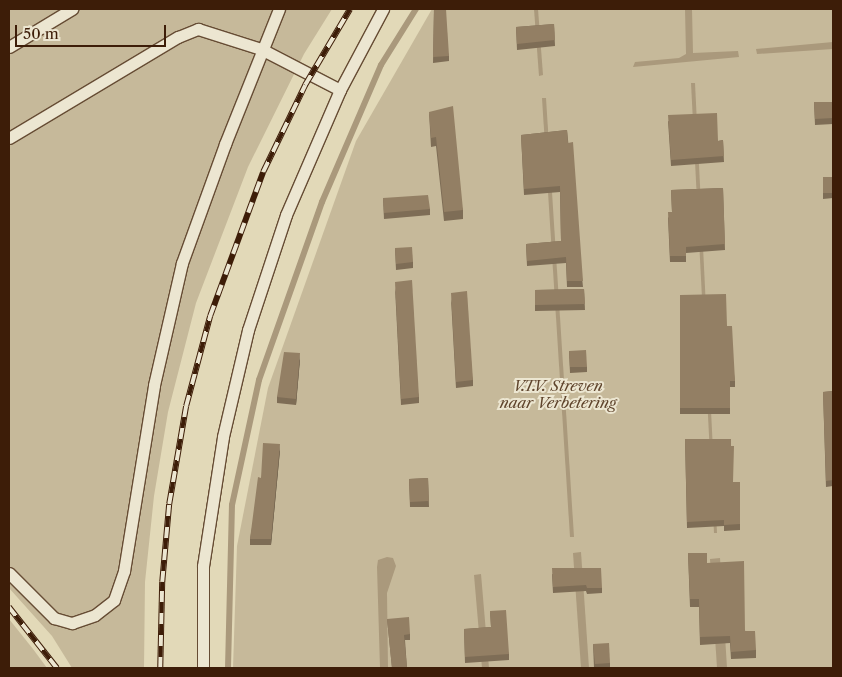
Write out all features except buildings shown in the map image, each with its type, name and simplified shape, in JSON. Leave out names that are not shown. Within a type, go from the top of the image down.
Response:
[{"type":"lane","points":[[9,47],[72,9]]},
{"type":"lane","points":[[9,573],[54,618],[72,623],[95,615],[114,600],[124,571],[154,385],[182,263],[261,49],[279,9]]},
{"type":"lane","points":[[203,668],[203,566],[223,437],[248,330],[286,215],[340,90],[383,9]]},
{"type":"lane","points":[[9,138],[190,32],[214,32],[261,49],[340,90]]},
{"type":"green space","points":[[9,9],[332,9],[304,54],[248,167],[196,303],[168,412],[154,496],[145,582],[144,668],[72,668],[52,636],[9,588]]},
{"type":"green space","name":"V.T.V. Streven naar Verbetering","points":[[432,9],[833,9],[833,668],[233,668],[237,546],[268,388],[356,141]]},
{"type":"green space","points":[[9,619],[33,649],[47,668],[9,668]]},
{"type":"shaded area","points":[[534,9],[538,9],[543,75],[539,76]]},
{"type":"shaded area","points":[[685,9],[692,9],[693,53],[738,51],[739,57],[633,67],[635,62],[679,58],[686,54]]},
{"type":"shaded area","points":[[833,42],[833,49],[757,54],[756,49]]},
{"type":"shaded area","points":[[691,83],[695,83],[717,533],[714,533]]},
{"type":"shaded area","points":[[542,98],[546,98],[574,537],[570,537]]},
{"type":"shaded area","points":[[581,552],[589,668],[581,668],[573,553]]},
{"type":"shaded area","points":[[387,557],[393,558],[396,566],[387,593],[388,668],[380,668],[377,567],[378,560]]},
{"type":"shaded area","points":[[720,558],[727,668],[717,668],[710,559]]},
{"type":"shaded area","points":[[481,574],[489,668],[482,668],[474,575]]},
{"type":"waterway","points":[[228,668],[232,505],[259,380],[322,202],[381,65],[416,9]]},
{"type":"railway","points":[[160,668],[162,582],[169,504],[186,406],[210,316],[263,172],[305,85],[350,9]]},
{"type":"railway","points":[[9,607],[57,668]]}]
